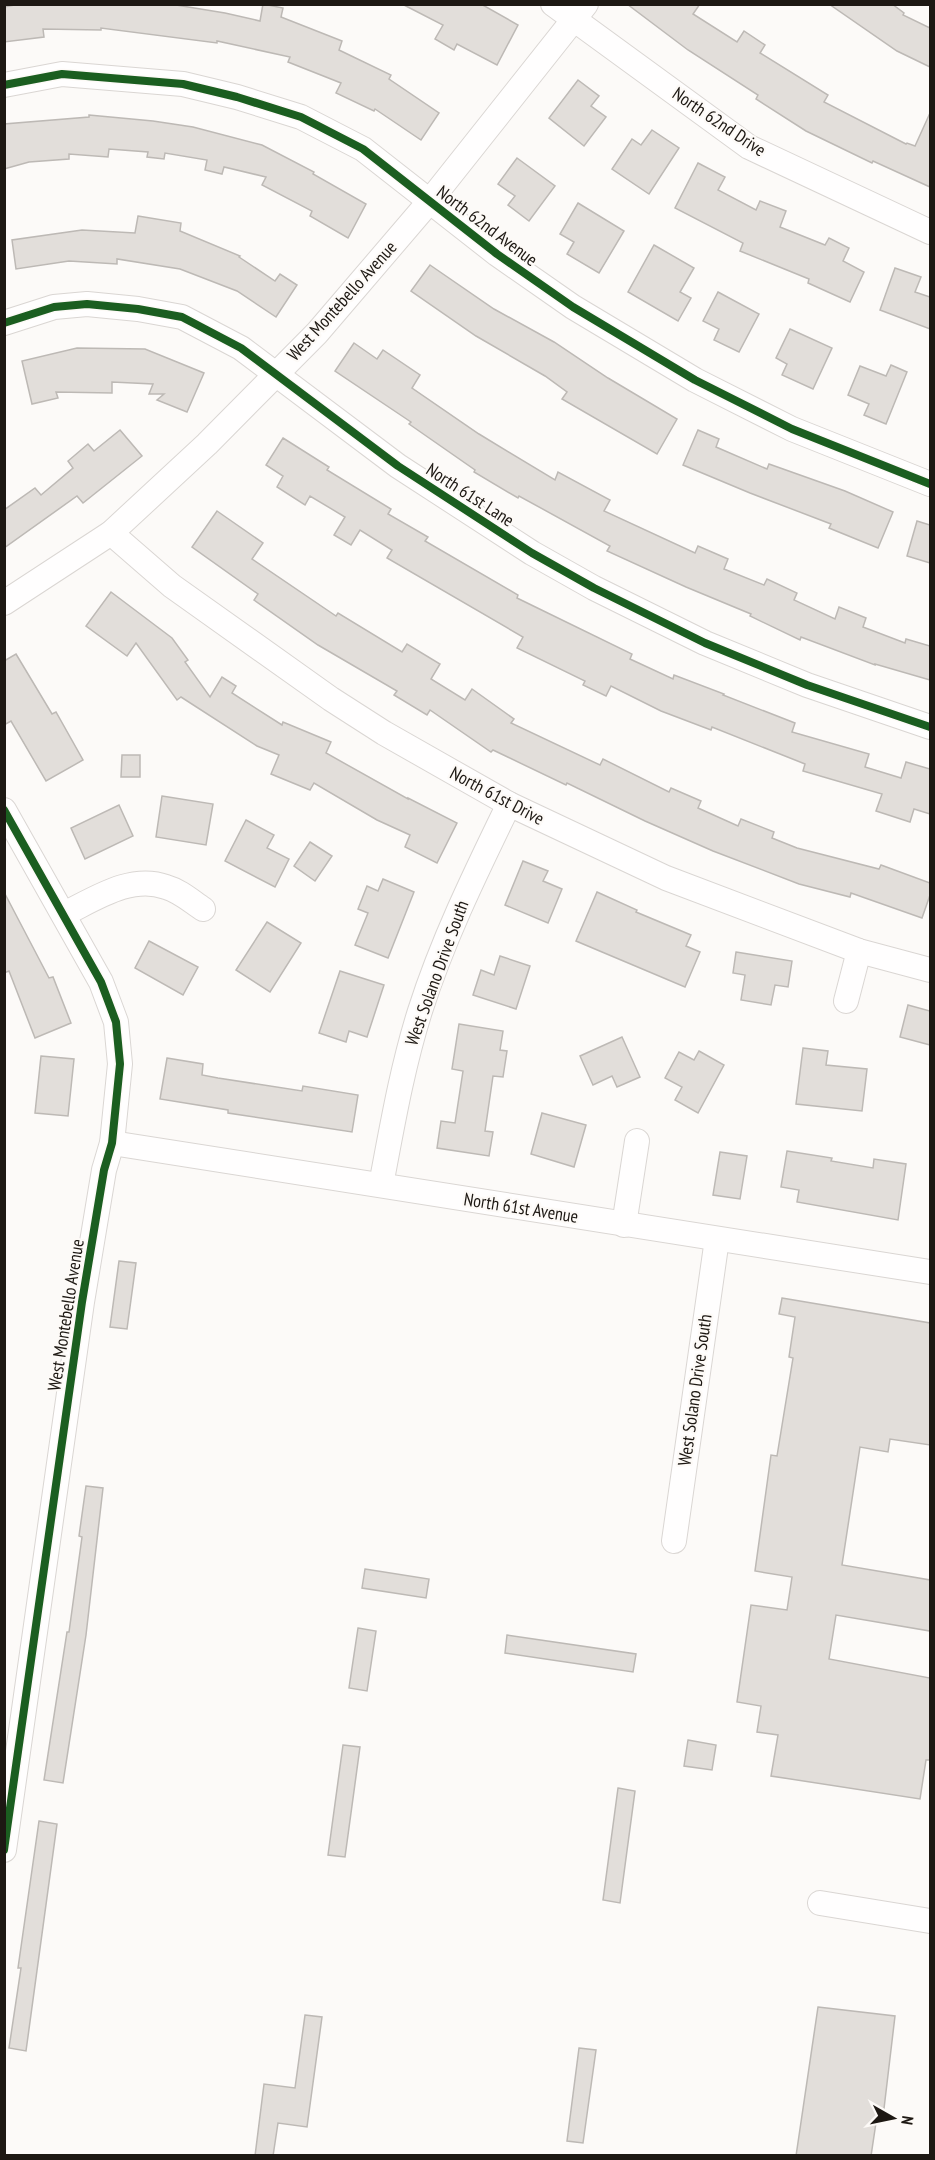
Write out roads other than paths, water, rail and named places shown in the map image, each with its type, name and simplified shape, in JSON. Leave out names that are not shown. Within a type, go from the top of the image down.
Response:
[{"type":"street","name":"North 62nd Drive","points":[[553,4],[580,12],[749,147],[930,232]]},
{"type":"street","name":"West Montebello Avenue","points":[[4,603],[111,533],[207,444],[316,333],[429,202],[580,12]]},
{"type":"street","name":"North 62nd Avenue","points":[[4,86],[62,74],[183,84],[301,117],[363,149],[497,254],[573,307],[695,380],[792,429],[930,484]]},
{"type":"street","name":"North 61st Lane","points":[[4,323],[54,307],[87,304],[138,309],[182,317],[241,348],[398,466],[532,553],[594,588],[705,643],[807,685],[930,727]]},
{"type":"street","name":"North 61st Drive","points":[[111,533],[172,586],[322,693],[384,733],[509,804],[666,879],[859,951],[930,970]]},
{"type":"street","name":"West Solano Drive South","points":[[381,1185],[403,1071],[420,1010],[463,899],[509,804]]},
{"type":"street","name":"West Montebello Avenue","points":[[4,810],[101,982],[116,1022],[120,1064],[112,1143],[104,1170],[82,1302],[4,1850]]},
{"type":"street","points":[[64,914],[124,886],[141,884],[166,886],[203,909]]},
{"type":"street","points":[[846,1000],[859,951]]},
{"type":"street","points":[[624,1225],[637,1141]]},
{"type":"street","name":"North 61st Avenue","points":[[112,1143],[930,1272]]},
{"type":"street","name":"West Solano Drive South","points":[[674,1541],[717,1239]]},
{"type":"street","points":[[820,1903],[930,1921]]}]
